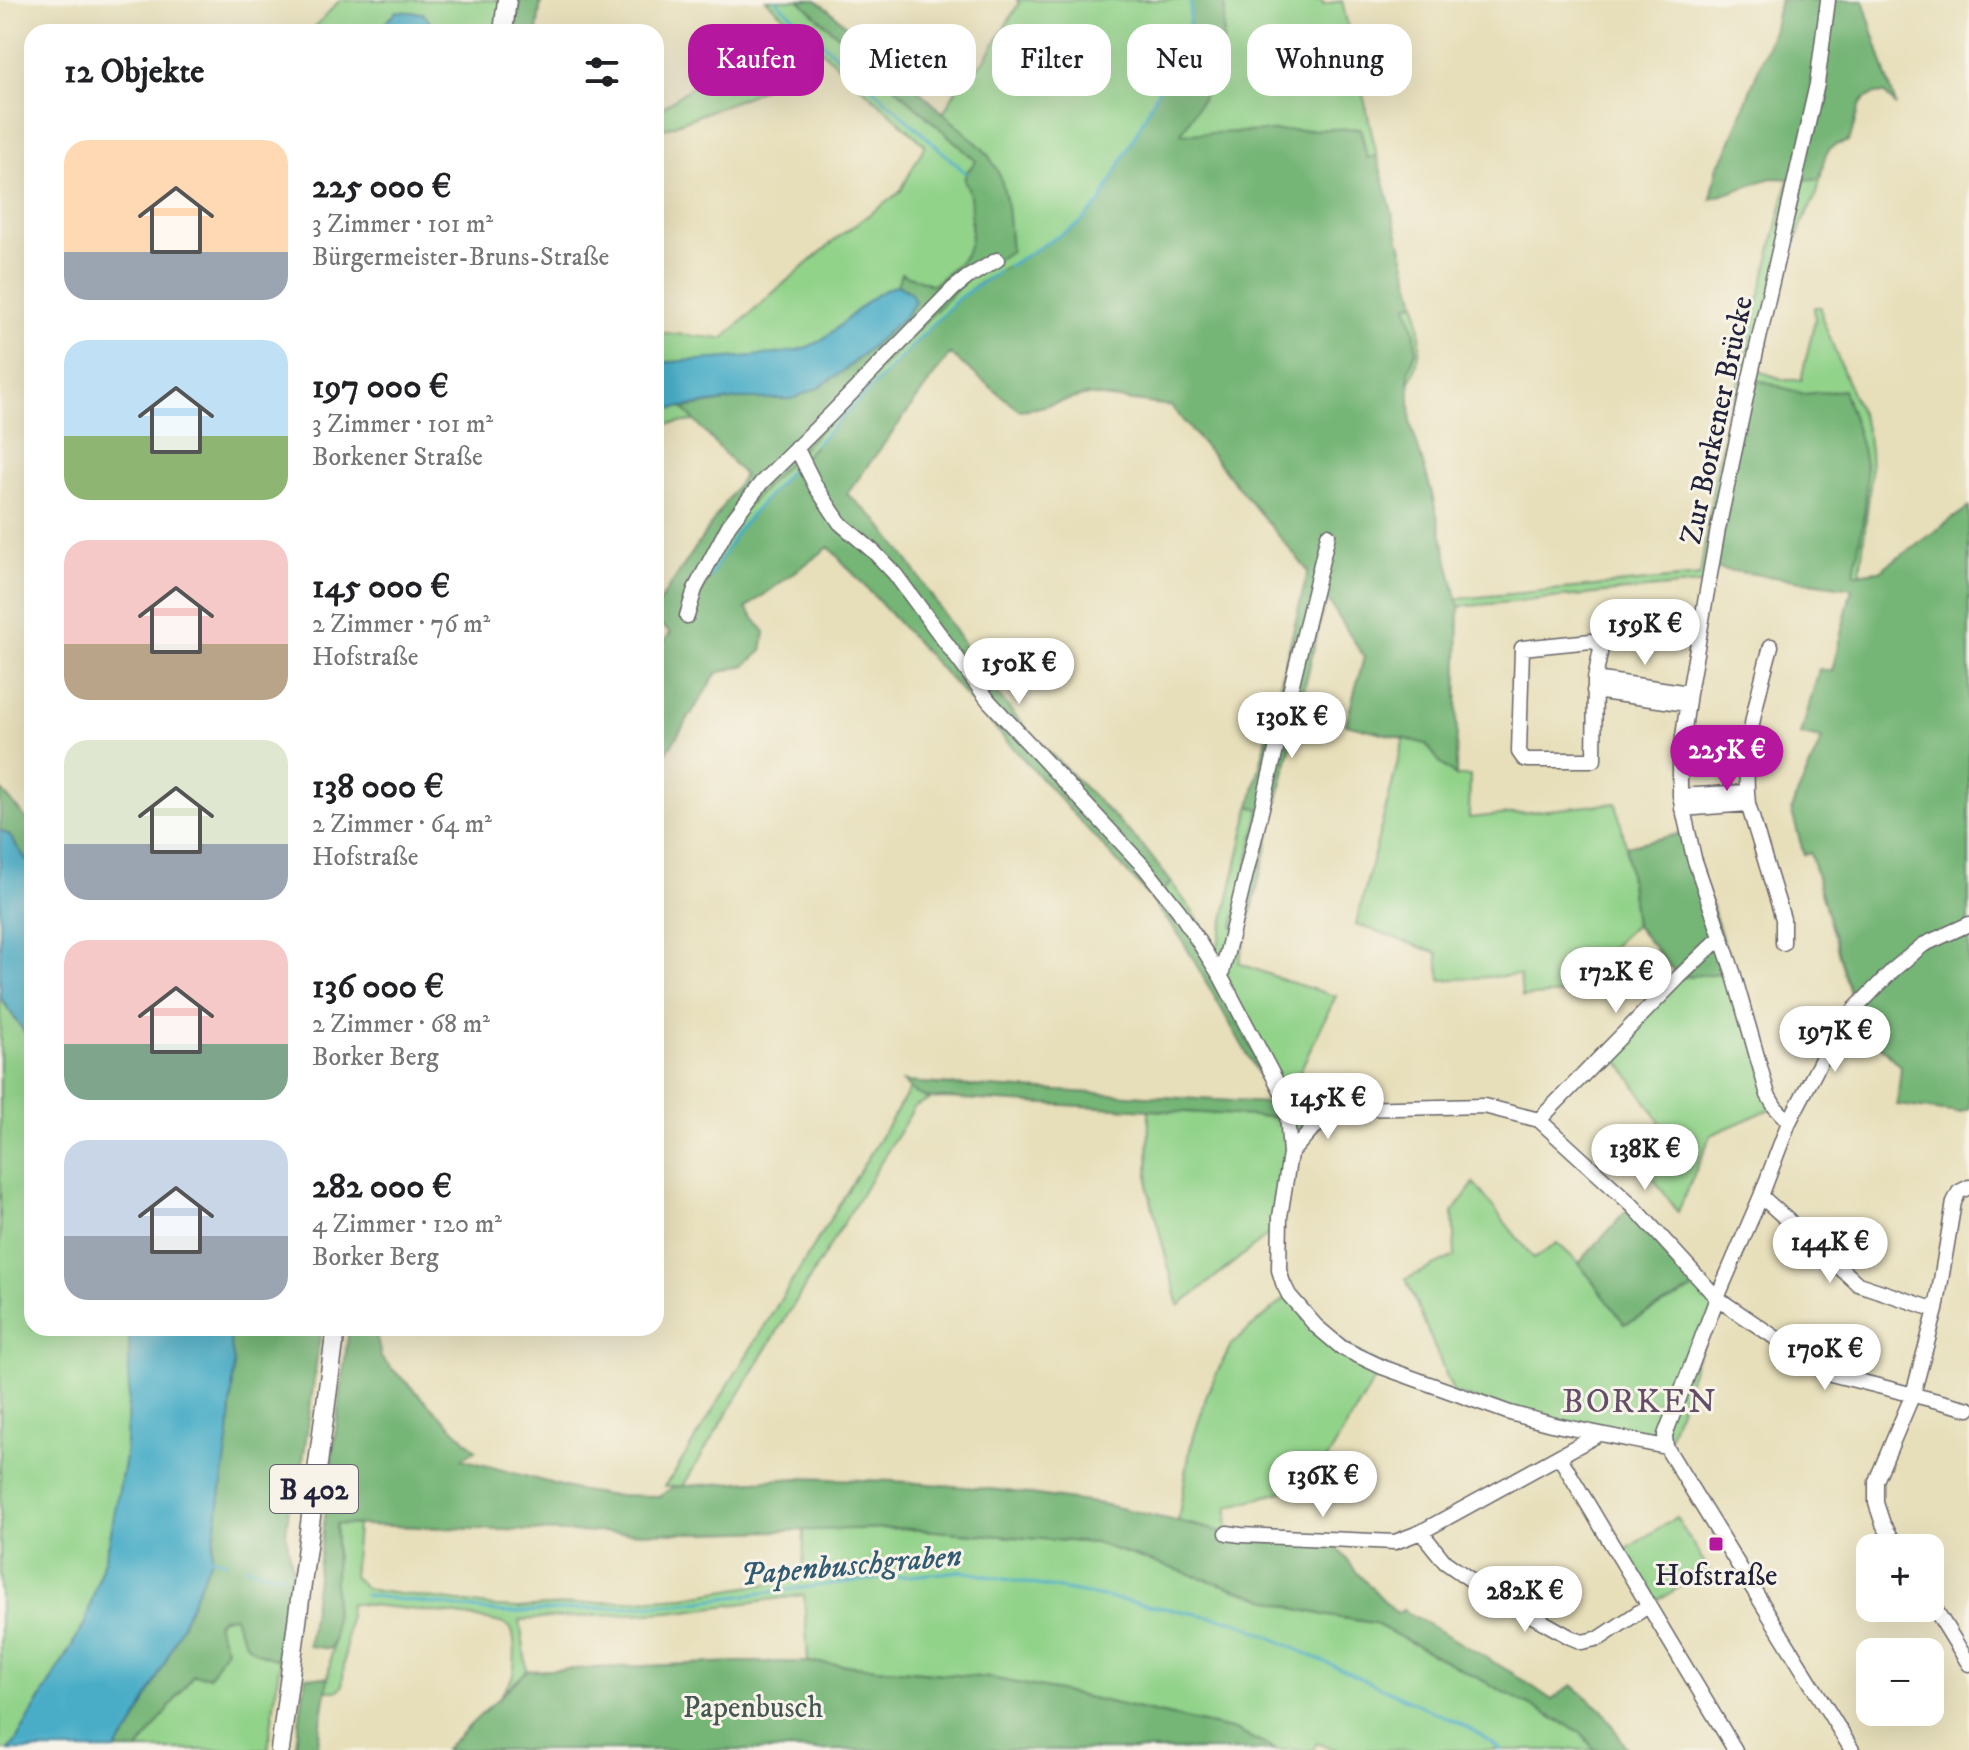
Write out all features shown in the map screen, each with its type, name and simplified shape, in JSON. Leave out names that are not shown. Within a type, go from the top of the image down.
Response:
[{"type":"main road","points":[[504,24],[507,0]]},
{"type":"main road","name":"B 402","points":[[280,1750],[335,1336]]},
{"type":"street","name":"Zur Borkener Brücke","points":[[1789,1122],[1768,1095],[1694,858],[1681,803],[1680,759],[1718,529],[1817,84],[1828,0]]},
{"type":"street","points":[[687,616],[695,589],[729,525],[761,483],[953,289],[997,260]]},
{"type":"street","points":[[796,447],[816,487],[840,523],[895,574],[989,701],[1145,868],[1179,911],[1221,977],[1286,1100],[1290,1154],[1280,1217],[1279,1270],[1289,1295],[1316,1326],[1342,1348],[1382,1367],[1510,1413],[1666,1447]]},
{"type":"street","points":[[1221,977],[1328,535]]},
{"type":"street","points":[[1591,641],[1598,643],[1601,648],[1594,685],[1594,760],[1524,759],[1519,752],[1522,648],[1591,641]]},
{"type":"street","points":[[1771,646],[1753,712],[1747,798],[1783,919],[1783,943]]},
{"type":"street","points":[[1594,685],[1688,698]]},
{"type":"street","points":[[1681,803],[1747,798]]},
{"type":"street","points":[[1852,1750],[1666,1447],[1665,1435],[1789,1122],[1823,1057],[1854,1010],[1893,970],[1923,945],[1969,924]]},
{"type":"street","points":[[1539,1120],[1721,937]]},
{"type":"street","points":[[1286,1100],[1294,1106],[1354,1109],[1484,1106],[1539,1120],[1632,1205],[1717,1298],[1827,1373],[1969,1409]]},
{"type":"street","points":[[1290,1154],[1312,1129],[1332,1115],[1354,1109]]},
{"type":"street","points":[[1889,1534],[1876,1503],[1876,1481],[1913,1394],[1936,1310],[1954,1202],[1959,1192],[1969,1187]]},
{"type":"street","points":[[1761,1196],[1858,1284],[1936,1310]]},
{"type":"street","points":[[1227,1533],[1395,1542],[1421,1532],[1599,1434]]},
{"type":"street","points":[[1559,1456],[1735,1750]]},
{"type":"street","points":[[1421,1532],[1445,1562],[1484,1589],[1582,1642],[1600,1638],[1648,1606]]},
{"type":"street","points":[[1943,1622],[1969,1664]]},
{"type":"green space","points":[[340,0],[508,0],[505,24],[318,24]]},
{"type":"green space","points":[[520,0],[541,0],[538,24],[516,24]]},
{"type":"green space","points":[[766,0],[799,0],[840,37],[840,67],[824,53],[824,24],[792,24]]},
{"type":"green space","points":[[799,0],[816,0],[845,24],[840,24],[840,37]]},
{"type":"green space","points":[[1017,0],[1204,0],[1196,24],[1127,24],[1127,96],[1174,96],[1156,153],[1036,281],[898,361],[789,472],[738,530],[687,616],[695,589],[761,482],[696,421],[664,424],[664,333],[723,339],[841,235],[900,192],[925,145],[871,96],[904,96],[936,125],[953,96],[976,96],[976,69],[992,48],[992,96],[1111,96],[1111,24],[1006,24],[1019,3]]},
{"type":"green space","points":[[1190,0],[1223,0],[1224,24],[1189,24]]},
{"type":"green space","points":[[1223,0],[1321,0],[1323,4],[1342,1],[1347,24],[1247,24],[1247,96],[1363,96],[1377,156],[1367,158],[1361,129],[1180,135],[1204,96],[1231,96],[1231,24],[1224,24]]},
{"type":"green space","points":[[1780,0],[1863,0],[1896,106],[1884,93],[1869,96],[1858,109],[1849,140],[1828,151],[1820,180],[1771,178],[1711,199],[1718,166],[1726,154],[1774,28]]},
{"type":"green space","points":[[688,89],[688,96],[747,96],[664,129],[664,106]]},
{"type":"green space","points":[[905,96],[925,96],[986,153],[998,171],[1005,193],[1011,251],[968,277],[729,525],[689,612],[738,530],[789,472],[959,298],[1079,224],[1100,203],[1155,96],[1204,96],[1181,134],[1360,128],[1367,158],[1377,156],[1416,302],[1407,305],[1415,333],[1416,351],[1409,370],[1411,425],[1431,490],[1459,607],[1456,776],[1442,765],[1426,744],[1346,724],[1364,657],[1326,597],[1247,930],[1233,927],[1260,809],[1250,806],[1308,571],[1171,406],[1087,395],[1019,410],[950,354],[847,494],[877,520],[909,562],[996,693],[1029,732],[1143,846],[1171,882],[1163,891],[1179,911],[1288,1118],[932,1098],[917,1094],[903,1082],[1268,1103],[1270,1094],[1181,938],[1147,894],[829,547],[746,608],[765,632],[762,651],[746,665],[717,673],[664,756],[664,641],[671,633],[664,628],[664,595],[744,475],[683,408],[738,399],[791,399],[847,369],[905,316],[915,302],[910,292],[897,285],[901,273],[933,285],[960,261],[968,249],[971,230],[970,197],[964,180],[976,161]]},
{"type":"green space","points":[[1789,178],[1820,180],[1789,260],[1759,371],[1785,380],[1801,380],[1815,320],[1814,307],[1821,307],[1822,318],[1866,428],[1870,451],[1871,477],[1860,573],[1854,574],[1864,505],[1804,394],[1750,378],[1709,583],[1459,607],[1457,599],[1700,576],[1715,476]]},
{"type":"green space","points":[[1416,302],[1420,344],[1417,364],[1409,384],[1409,370],[1416,351],[1407,305]]},
{"type":"green space","points":[[1750,378],[1804,394],[1843,390],[1860,442],[1866,474],[1864,511],[1854,574],[1879,571],[1969,507],[1969,1109],[1959,1113],[1897,1105],[1901,1066],[1859,1025],[1810,853],[1804,855],[1791,809],[1822,739],[1801,735],[1819,669],[1832,671],[1852,588],[1711,568]]},
{"type":"green space","points":[[1404,738],[1426,744],[1442,765],[1456,776],[1470,776],[1469,818],[1616,803],[1626,846],[1635,925],[1562,994],[1522,997],[1520,975],[1441,980],[1437,953],[1356,924]]},
{"type":"green space","points":[[0,789],[24,816],[24,857],[9,835],[0,830]]},
{"type":"green space","points":[[1250,806],[1261,809],[1234,927],[1247,930],[1239,963],[1336,996],[1286,1100],[1332,1115],[1290,1154],[1280,1217],[1268,1235],[1179,1306],[1148,1189],[1149,1110],[1288,1118],[1163,891],[1171,882],[1217,950]]},
{"type":"green space","points":[[1688,832],[1733,972],[1679,977],[1635,925],[1626,846]]},
{"type":"green space","points":[[1733,972],[1775,1107],[1711,1135],[1678,1212],[1634,1152],[1660,1122],[1610,1048],[1679,977]]},
{"type":"green space","points":[[0,997],[24,1032],[24,1336],[129,1336],[129,1387],[125,1458],[109,1543],[85,1623],[14,1744],[7,1750],[0,1750]]},
{"type":"green space","points":[[910,1089],[929,1100],[915,1106],[683,1486],[664,1486],[675,1472]]},
{"type":"green space","points":[[1474,1183],[1534,1259],[1557,1243],[1579,1263],[1625,1324],[1704,1284],[1717,1298],[1666,1447],[1454,1394],[1406,1279],[1455,1256],[1453,1212]]},
{"type":"green space","points":[[1632,1205],[1704,1284],[1625,1324],[1579,1263]]},
{"type":"green space","points":[[1289,1295],[1316,1326],[1382,1367],[1313,1483],[1228,1507],[1227,1533],[1178,1521],[1190,1449],[1208,1391],[1231,1345]]},
{"type":"green space","points":[[229,1336],[320,1336],[301,1475],[289,1507],[286,1535],[293,1571],[280,1660],[262,1655],[249,1646],[240,1634],[234,1616],[222,1618],[216,1623],[226,1648],[210,1676],[193,1675],[138,1750],[115,1750],[131,1730],[211,1559],[229,1435],[234,1364]]},
{"type":"green space","points":[[348,1336],[377,1336],[381,1358],[476,1450],[462,1459],[576,1490],[607,1495],[660,1496],[673,1487],[797,1478],[894,1481],[1000,1490],[1102,1504],[1227,1533],[1330,1538],[1359,1575],[1397,1614],[1403,1610],[1516,1675],[1552,1700],[1572,1685],[1602,1710],[1628,1750],[1595,1750],[1580,1732],[1374,1623],[1294,1608],[1095,1543],[895,1528],[704,1533],[563,1532],[336,1524],[334,1637],[330,1649],[308,1646]]},
{"type":"green space","points":[[1676,1517],[1709,1570],[1654,1602],[1625,1550]]},
{"type":"green space","points":[[336,1524],[357,1525],[353,1576],[365,1588],[519,1608],[684,1597],[803,1578],[804,1529],[895,1528],[1095,1543],[1294,1608],[1374,1623],[1580,1732],[1595,1750],[1338,1750],[1317,1743],[1313,1750],[1276,1750],[1235,1730],[1054,1690],[990,1678],[808,1662],[804,1595],[686,1611],[520,1620],[527,1671],[500,1696],[514,1670],[514,1642],[509,1627],[459,1615],[350,1603],[342,1687],[337,1691],[326,1691],[334,1637]]},
{"type":"green space","points":[[234,1615],[250,1645],[280,1660],[268,1750],[138,1750],[193,1675],[216,1623]]},
{"type":"green space","name":"Papenbusch","points":[[808,1662],[990,1678],[1235,1730],[1276,1750],[444,1750],[527,1671]]},
{"type":"green space","points":[[306,1676],[328,1678],[317,1750],[295,1750]]},
{"type":"water","points":[[397,11],[423,13],[432,24],[384,24]]},
{"type":"water","points":[[897,285],[910,292],[915,302],[905,316],[846,369],[818,388],[791,399],[738,399],[664,410],[664,362],[783,353],[803,348],[826,336],[885,290]]},
{"type":"water","points":[[0,830],[9,835],[24,857],[24,1032],[0,997]]},
{"type":"water","points":[[129,1336],[229,1336],[234,1364],[229,1435],[211,1559],[131,1730],[115,1750],[7,1750],[14,1744],[85,1623],[109,1543],[125,1458]]},
{"type":"waterway","points":[[775,0],[966,173]]},
{"type":"waterway","points":[[1008,266],[1079,224],[1100,203],[1187,35],[1190,0]]},
{"type":"waterway","points":[[816,444],[959,298],[999,271]]},
{"type":"waterway","points":[[710,577],[738,530],[789,472]]},
{"type":"waterway","name":"Papenbuschgraben","points":[[208,1556],[227,1562]]},
{"type":"waterway","name":"Papenbuschgraben","points":[[245,1567],[284,1576]]},
{"type":"waterway","name":"Papenbuschgraben","points":[[365,1595],[504,1613],[678,1604],[961,1571],[1235,1621],[1461,1724],[1501,1750]]},
{"type":"place","name":"Hofstraße","points":[[1716,1544]]},
{"type":"district","name":"BORKEN","points":[[1640,1400]]}]
